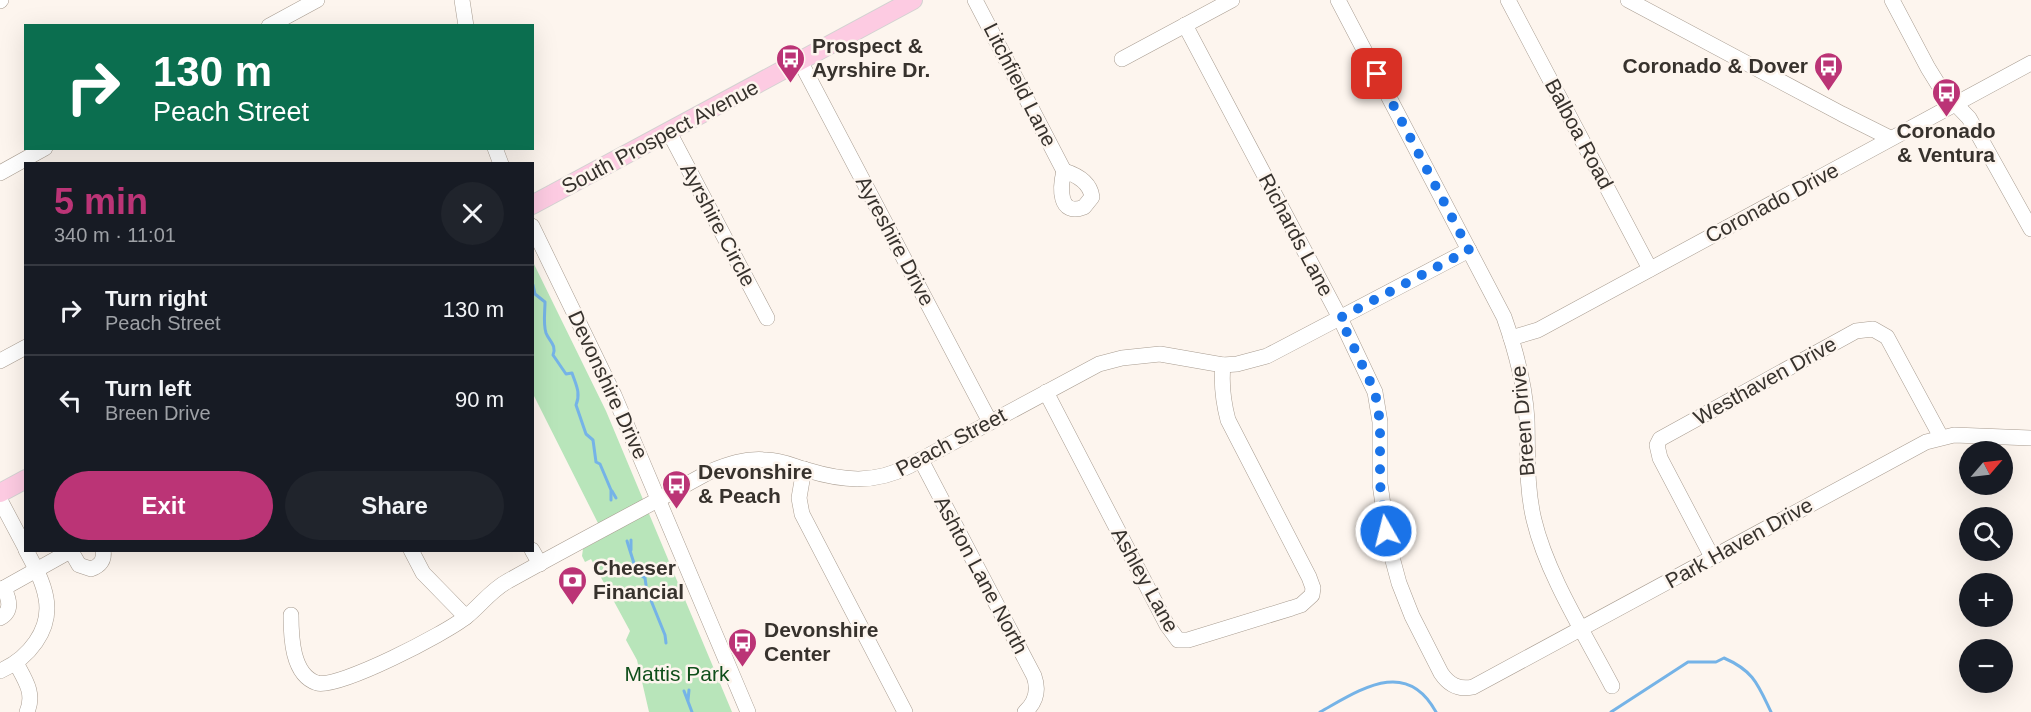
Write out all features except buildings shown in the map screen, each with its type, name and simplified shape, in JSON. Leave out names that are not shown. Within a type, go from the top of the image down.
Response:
[{"type":"main road","name":"South Prospect Avenue","points":[[534,204],[913,0]]},
{"type":"main road","points":[[0,492],[24,480]]},
{"type":"street","points":[[273,24],[317,0]]},
{"type":"street","points":[[462,0],[466,24]]},
{"type":"street","name":"Litchfield Lane","points":[[975,0],[1064,171]]},
{"type":"street","points":[[1122,60],[1232,0]]},
{"type":"street","name":"Breen Drive","points":[[1338,0],[1500,308],[1511,338],[1524,391],[1529,494],[1535,522],[1552,570],[1612,687]]},
{"type":"street","name":"Balboa Road","points":[[1508,0],[1650,268]]},
{"type":"street","points":[[1628,0],[1890,138]]},
{"type":"street","points":[[1892,0],[1941,88],[1969,118],[2031,230]]},
{"type":"street","name":"Richards Lane","points":[[1185,25],[1340,318],[1375,392],[1380,422],[1379,454],[1383,516],[1399,583],[1412,616],[1441,674],[1456,687]]},
{"type":"street","name":"Ayreshire Drive","points":[[800,61],[990,422]]},
{"type":"street","name":"Coronado Drive","points":[[1511,338],[1538,330],[2031,63]]},
{"type":"street","name":"Ayrshire Circle","points":[[669,132],[767,318]]},
{"type":"street","points":[[0,173],[41,150]]},
{"type":"street","name":"Devonshire Drive","points":[[534,230],[611,387],[748,712]]},
{"type":"street","name":"Peach Street","points":[[291,615],[291,640],[304,674],[319,683],[336,682],[424,644],[466,617],[536,557],[660,500],[709,472],[732,463],[750,459],[769,460],[843,479],[870,479],[897,472],[1099,364],[1122,358],[1160,354],[1223,365],[1268,356],[1469,250]]},
{"type":"street","name":"Westhaven Drive","points":[[1712,557],[1659,458],[1657,446],[1660,439],[1856,331],[1873,329],[1887,337],[1941,437]]},
{"type":"street","points":[[0,361],[24,348]]},
{"type":"street","name":"Ashley Lane","points":[[1046,392],[1167,625],[1178,640],[1188,640],[1301,605],[1312,595],[1313,588],[1228,420],[1223,403],[1221,382],[1223,365]]},
{"type":"street","name":"Park Haven Drive","points":[[1456,687],[1473,687],[1926,442],[1954,435],[1983,441]]},
{"type":"street","name":"Park Haven Drive","points":[[2013,441],[2031,438]]},
{"type":"street","name":"Ashton Lane North","points":[[921,460],[1034,676],[1037,691],[1034,702],[1025,712]]},
{"type":"street","points":[[804,470],[799,498],[802,514],[905,712]]},
{"type":"street","points":[[0,500],[24,546]]},
{"type":"street","points":[[0,671],[16,663],[28,653],[45,621],[47,601],[27,552]]},
{"type":"street","points":[[0,618],[9,610],[9,603],[2,589],[70,552]]},
{"type":"street","points":[[72,552],[79,565],[91,569],[100,564],[104,558],[103,552]]},
{"type":"street","points":[[412,552],[433,586],[466,617]]},
{"type":"street","points":[[16,663],[31,692],[27,712]]},
{"type":"green space","name":"Mattis Park","points":[[534,264],[606,411],[732,712],[649,712],[637,660],[626,640],[630,631],[591,559],[585,562],[582,556],[583,549],[605,537],[534,396]]},
{"type":"waterway","points":[[534,290],[535,294],[545,302],[545,329],[553,346],[553,355],[566,374],[572,373],[578,393],[576,405],[586,434],[593,440],[596,462],[600,464],[611,490],[611,500]]},
{"type":"waterway","points":[[612,491],[616,498]]},
{"type":"waterway","points":[[631,540],[631,550]]},
{"type":"waterway","points":[[627,541],[637,573],[645,578],[645,595],[650,598],[666,643]]},
{"type":"waterway","points":[[1611,712],[1688,662],[1716,662],[1724,658],[1749,674],[1771,712]]},
{"type":"waterway","points":[[1320,712],[1366,688],[1382,683],[1397,682],[1411,686],[1424,695],[1436,712]]},
{"type":"waterway","points":[[688,700],[689,690]]},
{"type":"waterway","points":[[684,691],[692,712]]},
{"type":"place","name":"Prospect & Ayrshire Dr.","points":[[791,84]]},
{"type":"place","name":"Coronado & Dover","points":[[1829,92]]},
{"type":"place","name":"Coronado & Ventura","points":[[1946,118]]},
{"type":"place","name":"Devonshire & Peach","points":[[677,510]]},
{"type":"place","name":"Cheeser Financial","points":[[572,606]]},
{"type":"place","name":"Devonshire Center","points":[[743,668]]},
{"type":"route","points":[[1377,74],[1469,250],[1340,318],[1375,392],[1380,422],[1380,484],[1386,531]]}]
